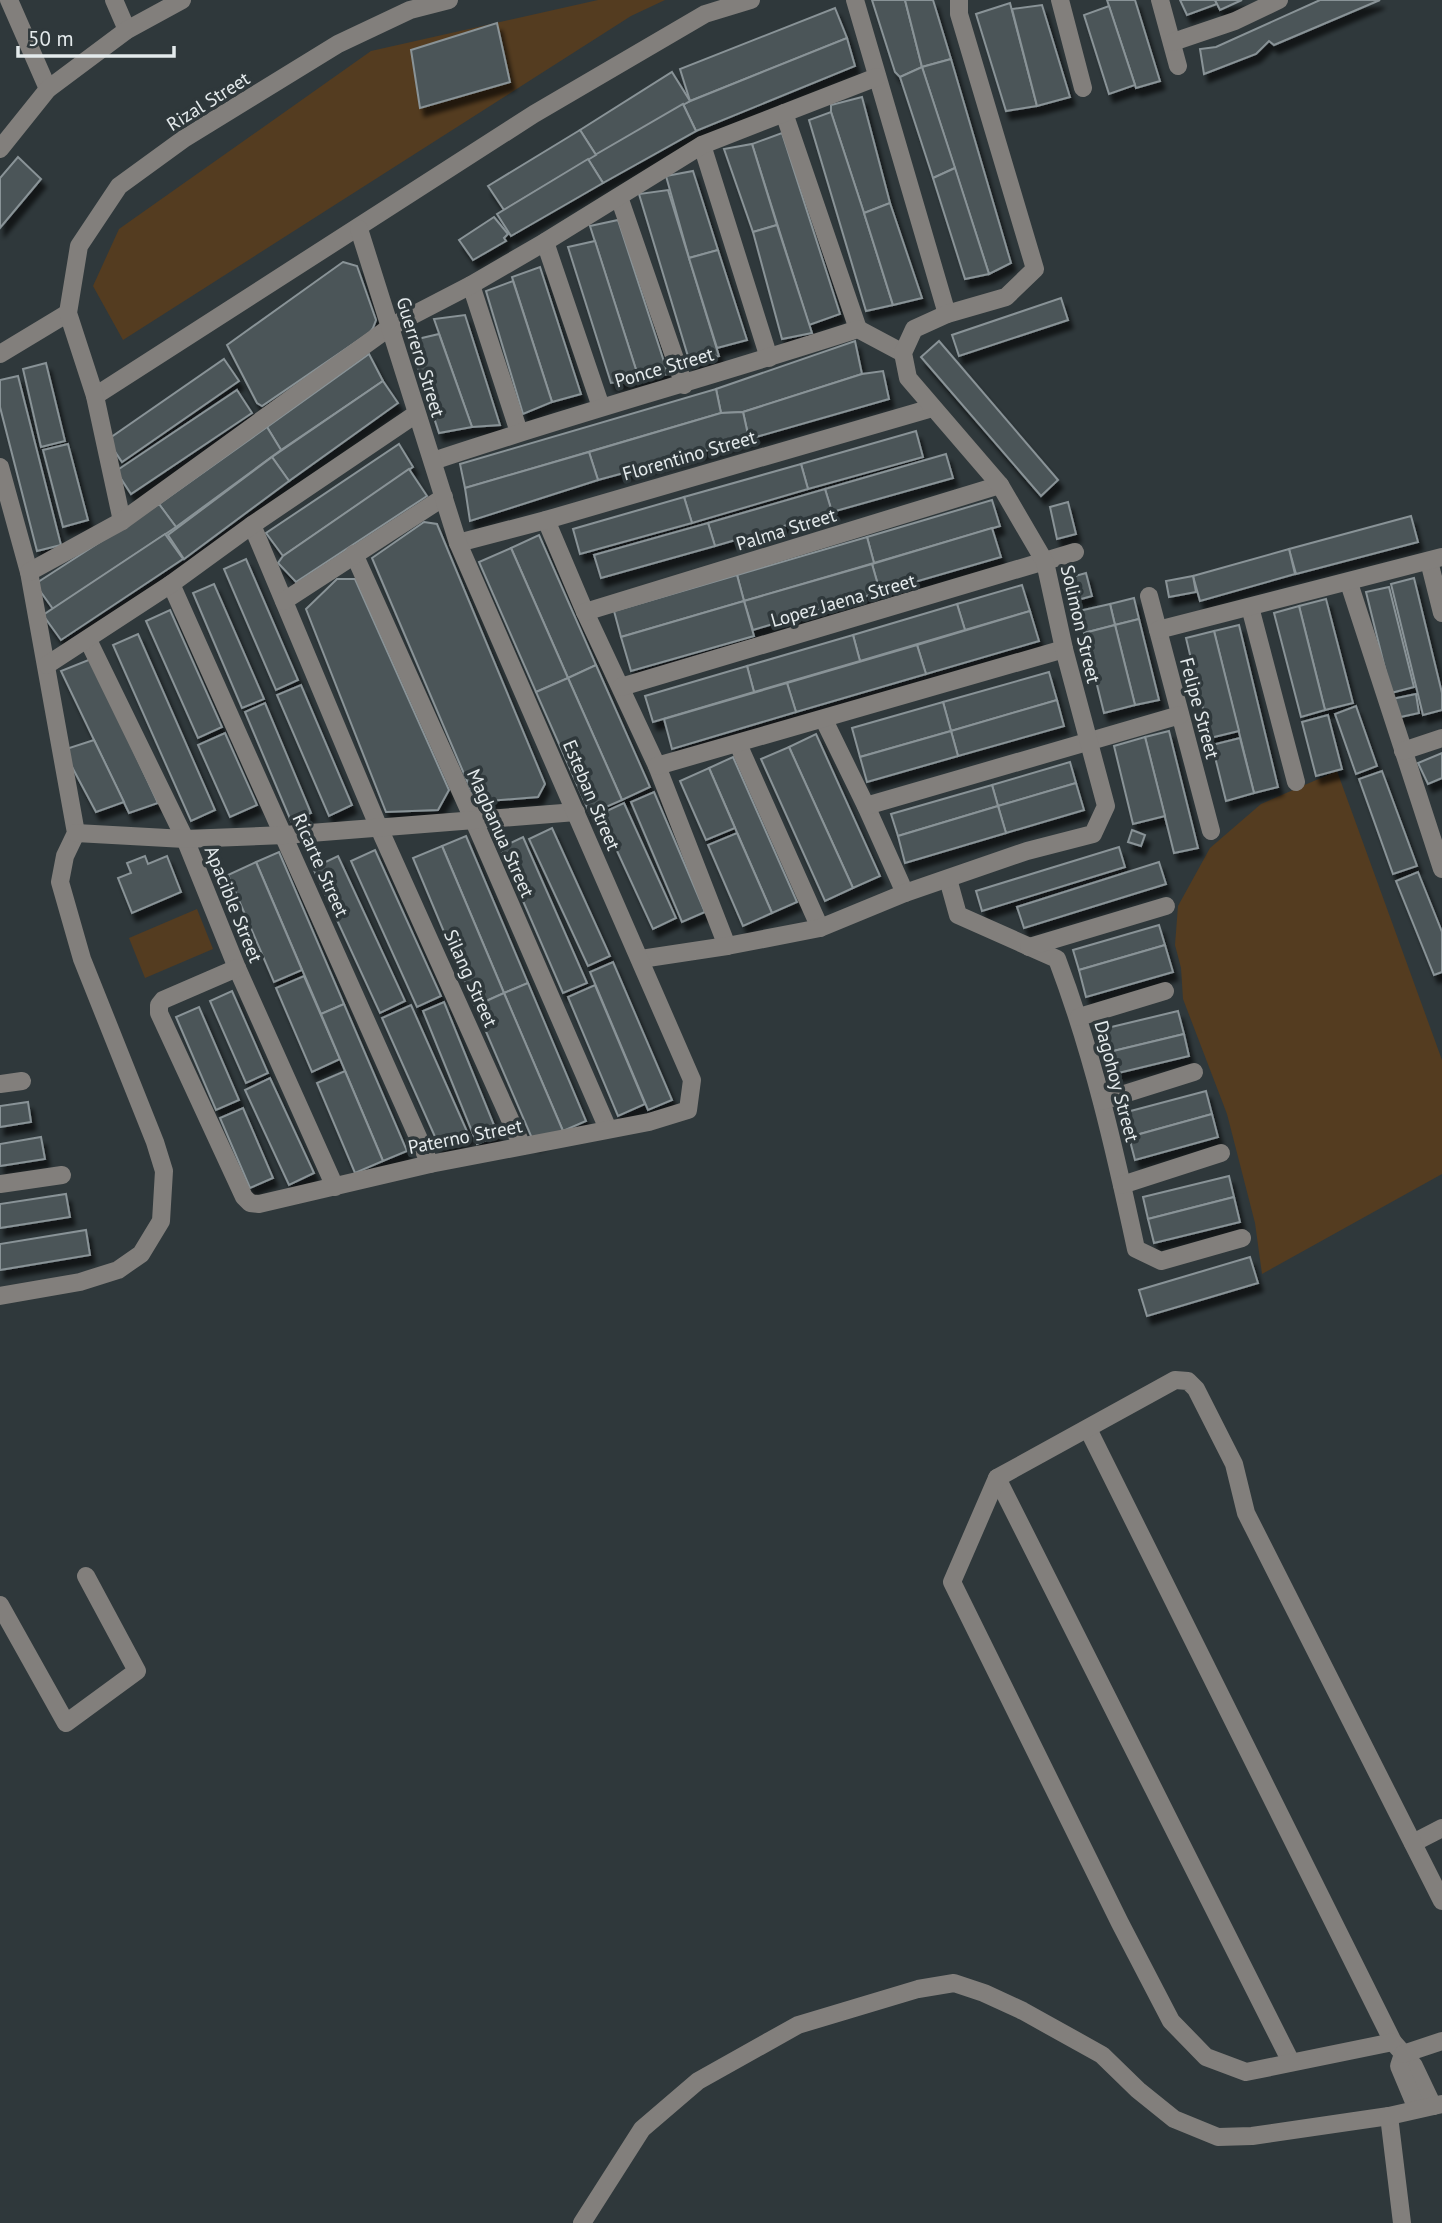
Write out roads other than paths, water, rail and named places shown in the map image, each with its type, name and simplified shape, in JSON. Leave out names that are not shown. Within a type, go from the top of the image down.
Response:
[{"type":"street","points":[[9,0],[48,89]]},
{"type":"street","points":[[114,0],[127,30]]},
{"type":"street","points":[[0,149],[48,89],[127,30],[182,0]]},
{"type":"street","name":"Rizal Street","points":[[68,313],[79,246],[119,186],[185,138],[338,44],[410,5],[449,0]]},
{"type":"street","points":[[95,396],[359,229],[534,114],[705,14],[751,0]]},
{"type":"street","points":[[855,0],[947,314]]},
{"type":"street","points":[[784,113],[858,329],[903,353],[914,329],[947,314],[1006,297],[1035,268],[959,14],[959,0]]},
{"type":"street","points":[[1060,0],[1083,88]]},
{"type":"street","points":[[1160,0],[1178,66]]},
{"type":"street","points":[[1173,42],[1235,21],[1279,0]]},
{"type":"street","points":[[29,572],[122,521],[390,327],[471,285],[545,242],[702,145],[877,77]]},
{"type":"street","points":[[702,145],[769,358]]},
{"type":"street","points":[[619,197],[684,385]]},
{"type":"street","name":"Guerrero Street","points":[[359,229],[444,497]]},
{"type":"street","points":[[545,242],[601,407]]},
{"type":"street","points":[[471,285],[519,432]]},
{"type":"street","points":[[0,354],[68,313],[95,396],[122,521]]},
{"type":"street","name":"Ponce Street","points":[[433,461],[519,432],[684,385],[858,329]]},
{"type":"street","name":"Solimon Street","points":[[641,959],[820,928],[948,878],[1027,851],[1093,834],[1106,806],[1064,649],[1045,562],[1000,485],[908,378],[903,353]]},
{"type":"street","name":"Florentino Street","points":[[458,543],[932,408]]},
{"type":"street","points":[[47,665],[171,584],[252,525],[416,414]]},
{"type":"street","points":[[0,467],[29,572],[76,833],[65,856],[60,882],[82,958],[164,1171],[162,1222],[141,1254],[118,1270],[80,1282],[0,1296]]},
{"type":"street","name":"Palma Street","points":[[585,612],[1000,485]]},
{"type":"street","points":[[284,601],[444,497]]},
{"type":"street","name":"Esteban Street","points":[[444,497],[458,543],[692,1080],[688,1110]]},
{"type":"street","points":[[546,520],[585,612],[657,766],[727,946]]},
{"type":"street","name":"Silang Street","points":[[252,525],[379,828],[522,1146]]},
{"type":"street","name":"Lopez Jaena Street","points":[[621,687],[1075,552]]},
{"type":"street","name":"Magbanua Street","points":[[354,554],[474,821],[607,1129]]},
{"type":"street","points":[[1158,630],[1436,559],[1442,613]]},
{"type":"street","points":[[1349,583],[1403,751],[1437,836],[1442,869]]},
{"type":"street","name":"Ricarte Street","points":[[171,584],[430,1164]]},
{"type":"street","name":"Felipe Street","points":[[1149,596],[1211,831]]},
{"type":"street","points":[[1251,607],[1296,782]]},
{"type":"street","name":"Apacible Street","points":[[88,640],[185,839],[237,968],[335,1187]]},
{"type":"street","points":[[657,766],[1064,649]]},
{"type":"street","points":[[866,806],[1180,715]]},
{"type":"street","points":[[824,720],[905,893]]},
{"type":"street","points":[[1403,751],[1442,738]]},
{"type":"street","points":[[738,744],[820,928]]},
{"type":"street","points":[[76,833],[185,839],[285,835],[576,812]]},
{"type":"street","name":"Dagohoy Street","points":[[948,878],[958,915],[1057,960],[1079,1017],[1102,1101],[1136,1249],[1161,1261],[1242,1238]]},
{"type":"street","points":[[1029,947],[1166,906]]},
{"type":"street","name":"Paterno Street","points":[[237,968],[163,1000],[159,1013],[244,1197],[250,1203],[259,1204],[430,1164],[649,1122],[688,1110]]},
{"type":"street","points":[[1079,1017],[1165,991]]},
{"type":"street","points":[[1102,1101],[1194,1072]]},
{"type":"street","points":[[0,1084],[22,1081]]},
{"type":"street","points":[[1122,1185],[1221,1153]]},
{"type":"street","points":[[0,1184],[62,1175]]},
{"type":"street","points":[[1442,1901],[1246,1513],[1234,1464],[1196,1389],[1188,1381],[1175,1380],[997,1478],[952,1582],[1171,2021],[1206,2057],[1247,2071],[1442,2041]]},
{"type":"street","points":[[582,2223],[642,2129],[698,2081],[798,2025],[918,1989],[954,1983],[985,1993],[1023,2011],[1102,2055],[1138,2090],[1174,2119],[1218,2137],[1252,2136],[1389,2116],[1431,2106],[1399,2066],[1398,2048],[1088,1430]]},
{"type":"street","points":[[997,1478],[1292,2062]]},
{"type":"street","points":[[0,1605],[66,1723],[137,1671],[86,1576]]},
{"type":"street","points":[[1413,1843],[1442,1828]]},
{"type":"street","points":[[1389,2116],[1402,2223]]}]
